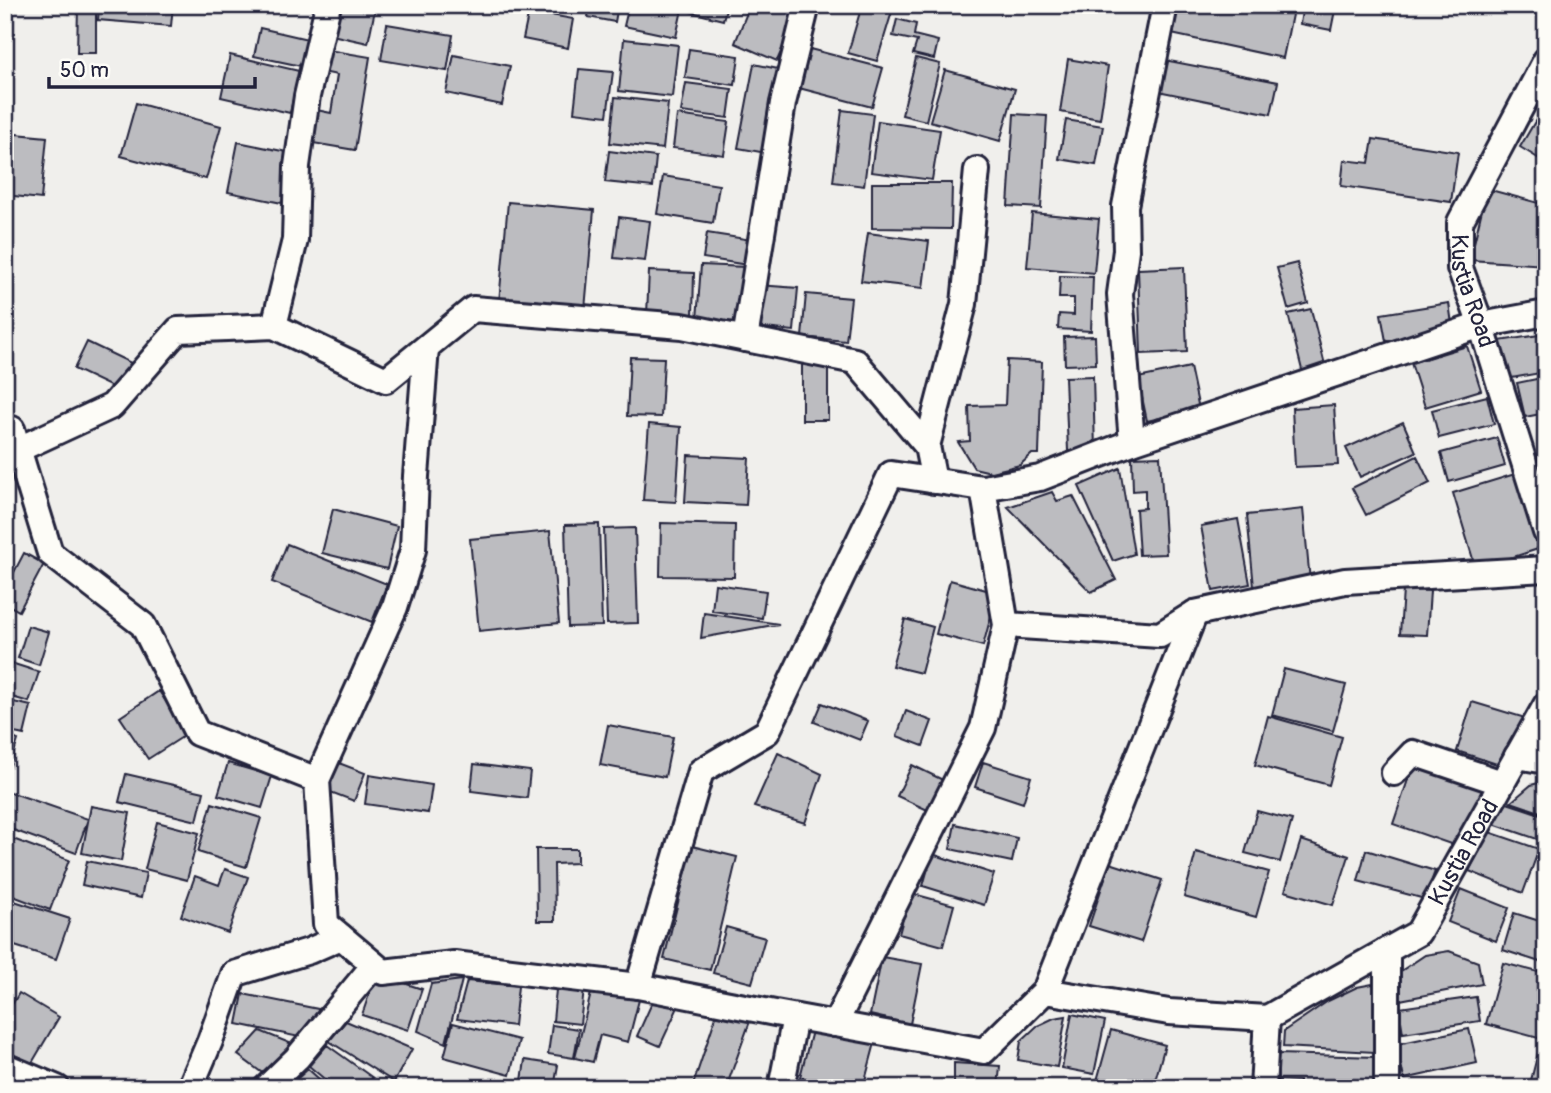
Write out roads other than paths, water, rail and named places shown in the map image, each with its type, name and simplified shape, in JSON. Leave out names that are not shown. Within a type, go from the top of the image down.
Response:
[{"type":"street","points":[[274,326],[295,240],[299,154],[307,96],[328,5]]},
{"type":"street","points":[[745,339],[783,103],[807,5]]},
{"type":"street","points":[[1132,442],[1120,294],[1126,250],[1125,206],[1165,5]]},
{"type":"street","name":"Kustia Road","points":[[1546,60],[1461,222],[1461,268],[1546,532]]},
{"type":"street","points":[[934,481],[927,446],[964,304],[977,170]]},
{"type":"street","points":[[17,450],[112,406],[178,330],[274,326],[386,380],[473,309],[682,326],[855,361],[927,446]]},
{"type":"street","points":[[638,986],[701,771],[766,732],[891,474],[982,488],[1040,478],[1132,442],[1481,325],[1546,313]]},
{"type":"street","points":[[426,348],[413,550],[395,607],[317,780],[326,924],[383,972],[454,964],[638,986],[984,1051],[1045,991],[1195,613]]},
{"type":"street","points":[[5,429],[12,429],[50,553],[143,625],[197,733],[317,780]]},
{"type":"street","points":[[835,1024],[982,728],[1006,625],[982,488]]},
{"type":"street","points":[[1006,625],[1160,635],[1195,613],[1345,581],[1546,569]]},
{"type":"street","name":"Kustia Road","points":[[1267,1018],[1418,933],[1546,705]]},
{"type":"street","points":[[1394,773],[1413,752],[1502,783]]},
{"type":"street","points":[[1517,756],[1546,761]]},
{"type":"street","points":[[190,1088],[234,974],[309,951],[341,937]]},
{"type":"street","points":[[1387,950],[1387,1088]]},
{"type":"street","points":[[265,1088],[297,1058],[374,965]]},
{"type":"street","points":[[1045,991],[1169,1012],[1267,1018],[1263,1088]]},
{"type":"street","points":[[780,1088],[794,1017]]},
{"type":"street","points":[[5,1066],[57,1088]]}]
